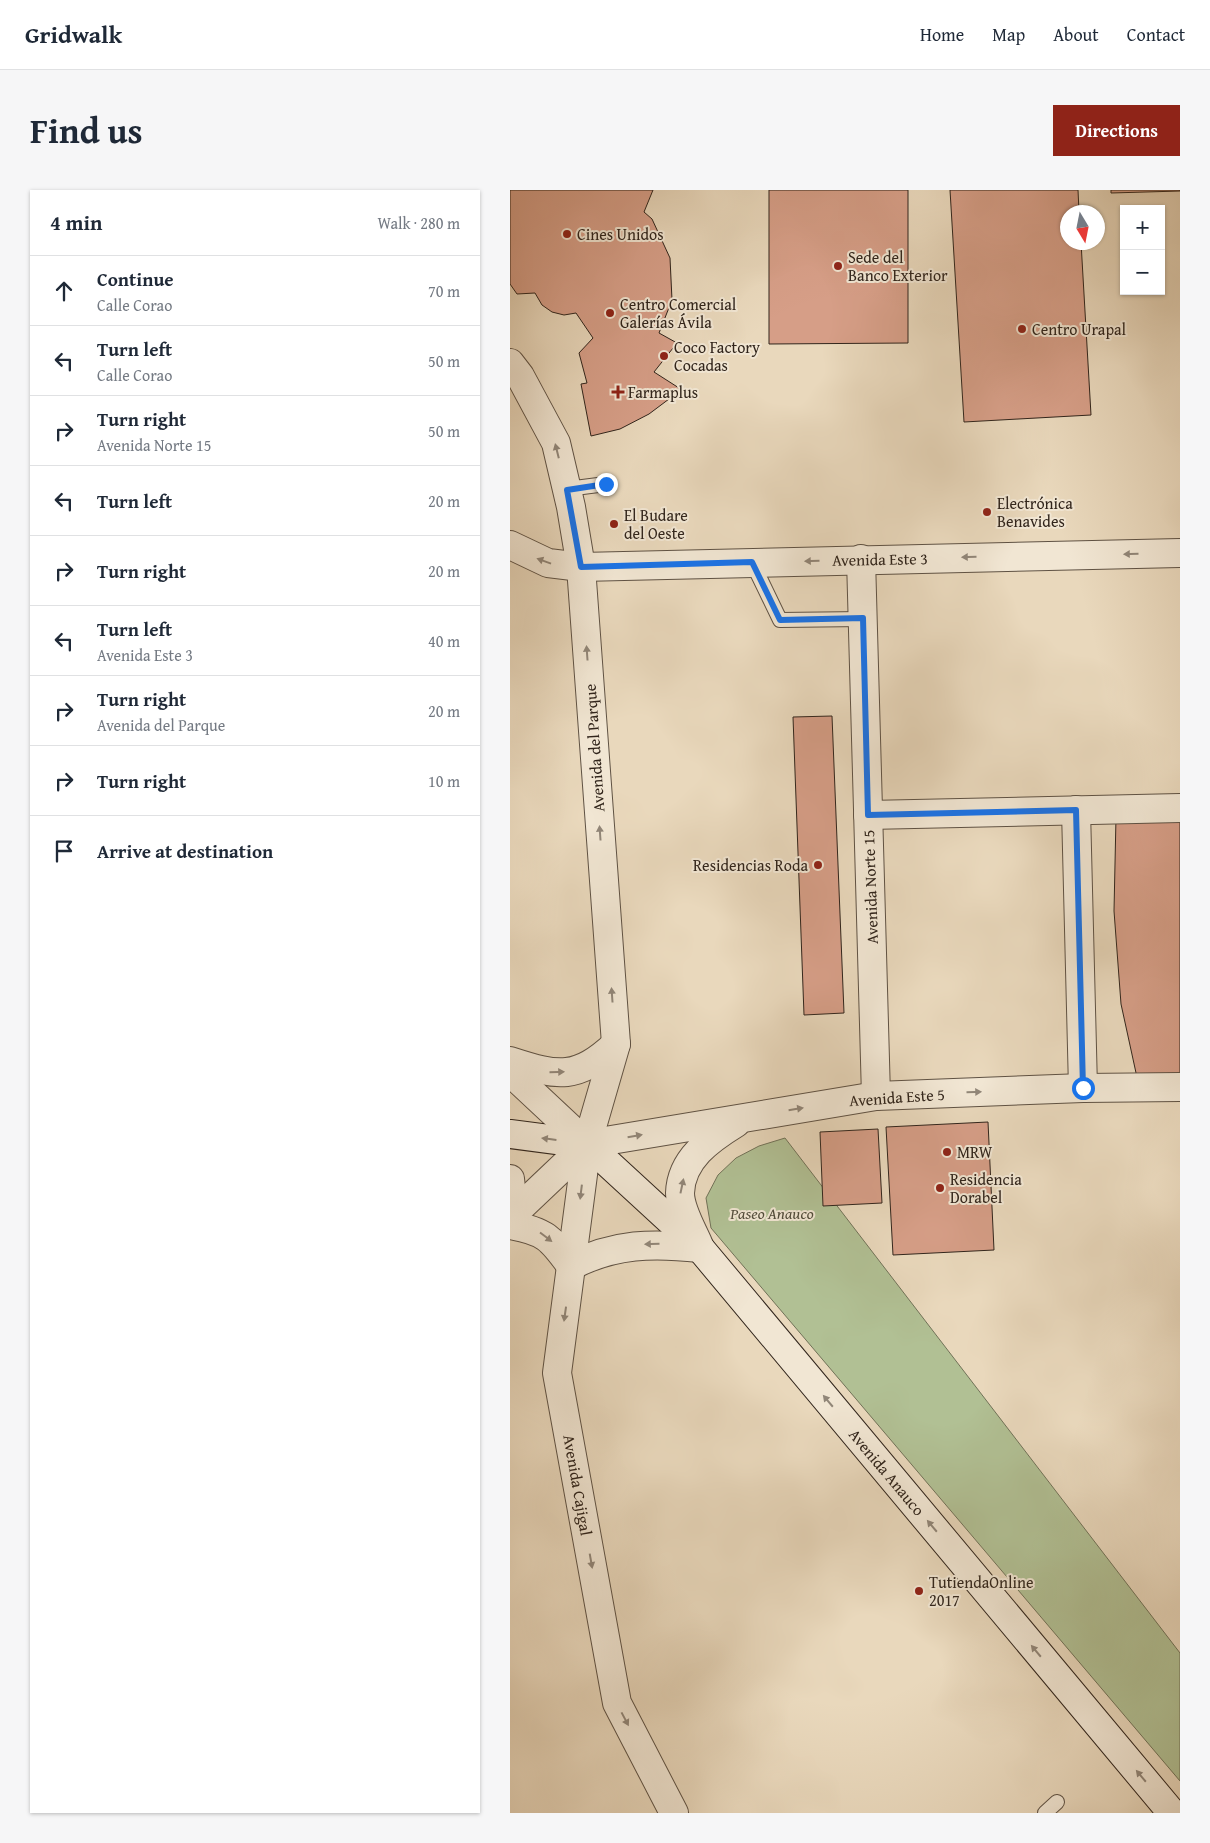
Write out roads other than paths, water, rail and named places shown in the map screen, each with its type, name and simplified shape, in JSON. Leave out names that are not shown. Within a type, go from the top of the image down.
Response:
[{"type":"street","name":"Avenida del Parque","points":[[510,362],[520,376],[556,443],[581,567],[616,1044],[587,1144]]},
{"type":"street","name":"Avenida Este 3","points":[[510,546],[548,563],[581,567],[1180,553]]},
{"type":"street","name":"Avenida Norte 15","points":[[861,559],[876,1096]]},
{"type":"street","points":[[868,815],[1180,808]]},
{"type":"street","points":[[1076,810],[1083,1088]]},
{"type":"street","points":[[510,1061],[550,1073],[576,1071],[596,1062],[616,1044]]},
{"type":"street","name":"Avenida Anauco","points":[[510,1072],[700,1248],[1172,1813]]},
{"type":"street","name":"Avenida Este 5","points":[[510,1134],[587,1144],[876,1096],[1083,1088],[1180,1087]]},
{"type":"street","points":[[510,1225],[542,1232],[556,1244],[571,1266],[586,1258],[640,1244],[700,1248],[685,1212],[680,1194],[685,1174],[692,1158],[706,1143],[745,1118]]},
{"type":"street","points":[[510,1217],[587,1144]]},
{"type":"street","name":"Avenida Cajigal","points":[[587,1144],[557,1373],[617,1703],[674,1813]]},
{"type":"street","points":[[510,1180],[512,1197],[510,1204]]},
{"type":"lane","points":[[567,490],[606,484]]},
{"type":"lane","points":[[752,562],[780,620],[863,618]]},
{"type":"lane","points":[[1045,1813],[1057,1802]]},
{"type":"place","name":"Cines Unidos","points":[[567,234]]},
{"type":"place","name":"Sede del Banco Exterior","points":[[838,266]]},
{"type":"place","name":"Centro Comercial Galerías Ávila","points":[[610,313]]},
{"type":"place","name":"Centro Urapal","points":[[1022,329]]},
{"type":"place","name":"Coco Factory Cocadas","points":[[664,356]]},
{"type":"place","name":"Farmaplus","points":[[618,392]]},
{"type":"place","name":"Electrónica Benavides","points":[[987,512]]},
{"type":"place","name":"El Budare del Oeste","points":[[614,524]]},
{"type":"place","name":"Residencias Roda","points":[[818,865]]},
{"type":"place","name":"MRW","points":[[947,1152]]},
{"type":"place","name":"Residencia Dorabel","points":[[940,1188]]},
{"type":"place","name":"TutiendaOnline 2017","points":[[919,1591]]},
{"type":"park label","name":"Paseo Anauco","points":[[772,1213]]}]
